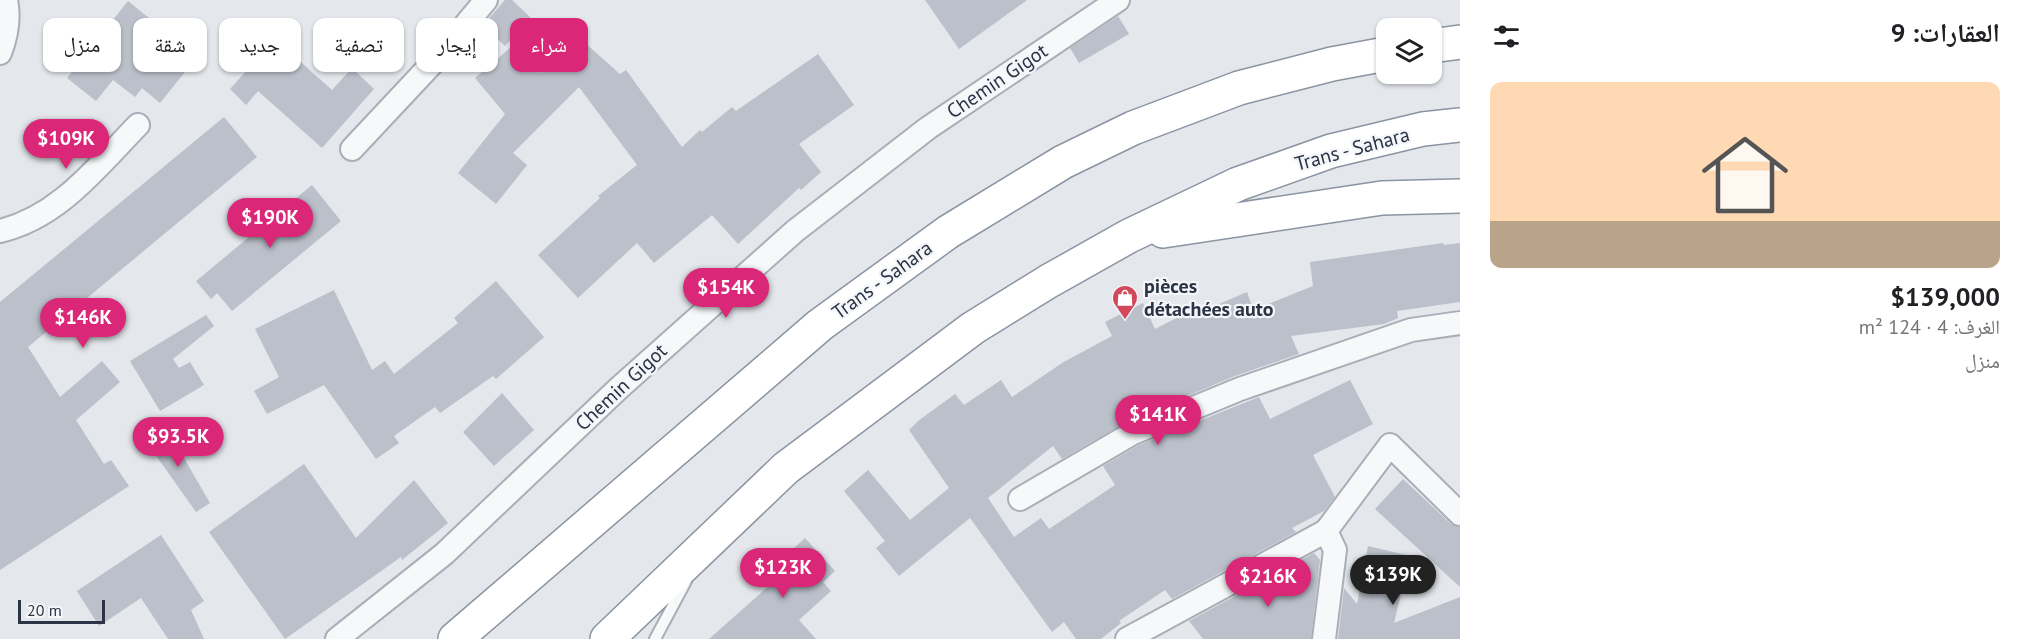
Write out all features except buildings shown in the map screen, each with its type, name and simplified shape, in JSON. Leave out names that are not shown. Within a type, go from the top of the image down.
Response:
[{"type":"highway","points":[[1442,44],[1460,42]]},
{"type":"highway","name":"Trans - Sahara","points":[[455,639],[820,325],[948,232],[1063,162],[1133,128],[1239,88],[1332,64],[1376,56]]},
{"type":"highway","name":"Trans - Sahara","points":[[607,639],[786,468],[973,328],[1129,236],[1238,184],[1331,152],[1423,129],[1460,125]]},
{"type":"highway","points":[[1129,236],[1382,198],[1460,196]]},
{"type":"street","points":[[0,53],[6,38],[8,20],[6,0]]},
{"type":"street","points":[[352,149],[442,53],[486,0]]},
{"type":"street","name":"Chemin Gigot","points":[[338,639],[444,554],[619,388],[795,231],[928,128],[1118,0]]},
{"type":"street","points":[[0,231],[34,219],[53,208],[70,194],[138,125]]},
{"type":"street","points":[[1020,499],[1133,433],[1240,389],[1411,330],[1460,323]]},
{"type":"street","points":[[1127,639],[1326,531],[1390,445],[1460,514]]},
{"type":"street","points":[[1324,639],[1335,550],[1326,531]]},
{"type":"lane","points":[[655,639],[704,548]]},
{"type":"place","name":"pièces détachées auto","points":[[1125,321]]}]
